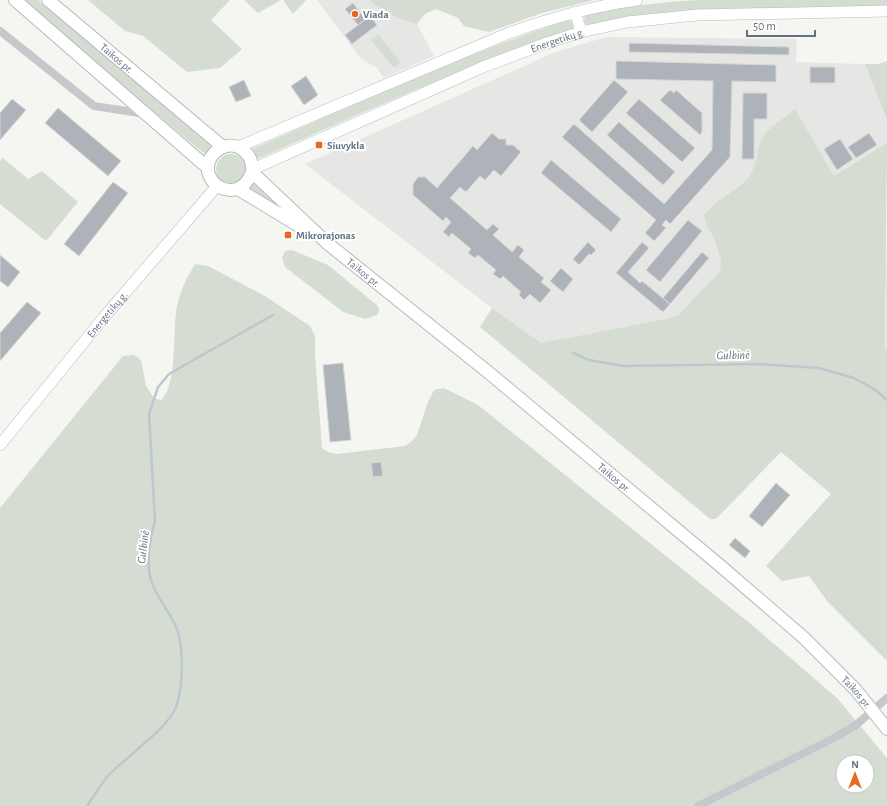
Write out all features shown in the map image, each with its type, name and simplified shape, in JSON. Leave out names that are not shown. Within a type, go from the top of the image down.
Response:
[{"type":"main road","name":"Taikos pr.","points":[[15,0],[208,168],[212,181],[217,186],[223,189],[238,189],[328,243]]},
{"type":"main road","name":"Taikos pr.","points":[[48,0],[223,147]]},
{"type":"main road","name":"Energetikų g.","points":[[238,147],[509,33],[575,12],[637,0]]},
{"type":"main road","name":"Energetikų g.","points":[[253,171],[483,67],[581,32],[627,22],[697,15],[887,11]]},
{"type":"main road","points":[[575,12],[581,32]]},
{"type":"main road","points":[[208,168],[212,155],[223,147],[238,147]]},
{"type":"main road","name":"Taikos pr.","points":[[238,147],[244,150],[249,156],[252,162],[253,171],[328,243],[488,372],[717,563],[820,654],[874,710],[887,729]]},
{"type":"main road","points":[[238,189],[250,180],[253,171]]},
{"type":"main road","name":"Energetikų g.","points":[[0,445],[105,316],[217,186]]},
{"type":"street","points":[[0,31],[94,106],[146,114]]},
{"type":"street","points":[[698,806],[836,737],[856,725],[887,698]]},
{"type":"shaded area","points":[[21,0],[38,0],[210,144],[211,149],[207,153],[202,152]]},
{"type":"shaded area","points":[[88,0],[230,0],[211,20],[242,49],[220,68],[187,72],[143,36],[125,31]]},
{"type":"shaded area","points":[[244,0],[281,0],[258,13]]},
{"type":"shaded area","points":[[283,0],[306,0],[293,14]]},
{"type":"shaded area","points":[[317,0],[370,0],[373,4],[398,18],[417,24],[434,56],[384,78],[377,68],[361,59]]},
{"type":"shaded area","points":[[370,0],[594,0],[542,13],[489,32],[464,26],[458,18],[436,9],[425,14],[417,24],[398,18],[373,4]]},
{"type":"shaded area","points":[[697,0],[887,0],[887,6],[588,26],[584,22],[585,15],[599,12],[627,7]]},
{"type":"shaded area","points":[[568,20],[573,22],[574,25],[572,30],[453,74],[260,158],[254,156],[253,154],[254,148],[410,80],[488,48]]},
{"type":"shaded area","points":[[378,34],[400,61],[398,66],[393,67],[371,40]]},
{"type":"shaded area","points":[[606,37],[797,39],[796,62],[865,64],[887,120],[887,143],[834,176],[794,109],[760,143],[756,164],[747,179],[710,207],[706,224],[715,241],[721,260],[720,271],[678,315],[665,319],[541,343],[492,308],[305,164],[553,53]]},
{"type":"shaded area","points":[[887,61],[887,120],[865,64],[878,64]]},
{"type":"shaded area","points":[[795,109],[834,176],[887,143],[885,348],[887,350],[887,661],[827,601],[809,576],[782,581],[766,566],[831,494],[781,452],[716,519],[710,519],[480,327],[492,308],[541,343],[665,319],[678,315],[720,271],[721,260],[715,241],[706,224],[704,215],[719,200],[746,180],[753,168],[759,145],[766,132]]},
{"type":"shaded area","points":[[231,154],[242,158],[246,169],[242,180],[231,184],[220,180],[216,169],[220,158]]},
{"type":"shaded area","points":[[3,158],[28,179],[42,171],[78,202],[46,241],[0,204],[0,161]]},
{"type":"shaded area","points":[[254,184],[275,200],[274,203],[251,191],[251,186]]},
{"type":"shaded area","points":[[887,218],[887,350],[885,348]]},
{"type":"shaded area","points":[[292,250],[328,265],[378,306],[379,311],[377,315],[365,319],[343,312],[285,267],[282,258],[285,251]]},
{"type":"shaded area","points":[[195,264],[208,266],[265,296],[310,326],[315,336],[322,448],[328,452],[336,454],[405,446],[417,435],[428,402],[434,390],[444,388],[478,405],[752,625],[837,698],[887,758],[887,806],[0,806],[0,508],[123,356],[134,355],[141,360],[146,386],[154,398],[161,400],[166,393],[170,382],[174,356],[177,306],[184,284]]},
{"type":"building","name":"Viada","points":[[353,3],[365,19],[358,25],[345,9]]},
{"type":"building","points":[[370,16],[377,25],[352,44],[345,35]]},
{"type":"building","points":[[629,43],[789,47],[789,55],[629,52]]},
{"type":"building","points":[[616,61],[776,65],[776,82],[732,81],[730,157],[670,224],[666,220],[662,225],[666,228],[654,241],[645,233],[656,220],[562,137],[574,124],[664,204],[712,150],[713,81],[616,79]]},
{"type":"building","points":[[810,67],[835,67],[835,83],[810,83]]},
{"type":"building","points":[[306,76],[318,95],[304,105],[291,86]]},
{"type":"building","points":[[244,80],[251,96],[236,102],[229,87]]},
{"type":"building","points":[[614,80],[628,92],[592,132],[579,120]]},
{"type":"building","points":[[670,90],[674,93],[676,90],[702,113],[702,132],[700,135],[660,100]]},
{"type":"building","points":[[743,93],[767,93],[767,119],[754,119],[754,159],[742,159]]},
{"type":"building","points":[[12,99],[26,110],[0,140],[0,113]]},
{"type":"building","points":[[639,99],[695,148],[682,162],[626,113]]},
{"type":"building","points":[[58,108],[121,161],[108,176],[45,123]]},
{"type":"building","points":[[619,122],[675,172],[663,185],[607,135]]},
{"type":"building","points":[[492,133],[499,139],[506,139],[506,145],[513,145],[521,152],[501,176],[494,170],[485,180],[480,176],[466,192],[460,187],[450,198],[487,230],[493,224],[499,229],[493,235],[512,252],[518,245],[524,250],[519,257],[544,278],[541,282],[551,290],[540,303],[530,294],[524,300],[519,295],[521,292],[503,276],[500,279],[493,274],[496,270],[478,255],[475,258],[468,253],[471,249],[452,233],[449,237],[443,232],[451,222],[446,217],[443,221],[413,195],[413,184],[418,177],[425,177],[437,188],[473,146],[477,150]]},
{"type":"building","points":[[869,133],[877,145],[856,158],[848,147]]},
{"type":"building","points":[[840,139],[853,159],[837,170],[824,149]]},
{"type":"building","points":[[551,160],[621,219],[611,232],[541,173]]},
{"type":"building","points":[[113,182],[128,193],[79,256],[64,244]]},
{"type":"building","points":[[688,220],[702,231],[660,282],[646,270]]},
{"type":"building","points":[[588,242],[596,250],[591,255],[589,254],[579,265],[573,259]]},
{"type":"building","points":[[642,242],[649,248],[628,272],[640,283],[642,281],[670,304],[663,312],[616,273]]},
{"type":"building","points":[[702,252],[709,258],[670,304],[663,298]]},
{"type":"building","points":[[0,255],[20,272],[8,287],[0,281]]},
{"type":"building","points":[[561,268],[573,279],[563,292],[550,281]]},
{"type":"building","points":[[27,302],[41,313],[0,361],[0,333]]},
{"type":"building","points":[[343,363],[351,440],[330,442],[323,365]]},
{"type":"building","points":[[381,462],[383,476],[373,477],[371,463]]},
{"type":"building","points":[[776,483],[790,495],[762,527],[749,516]]},
{"type":"building","points":[[735,538],[750,551],[745,558],[729,545]]},
{"type":"waterway","name":"Gulbinė","points":[[87,806],[108,776],[164,725],[176,707],[180,689],[182,657],[177,629],[160,600],[150,577],[150,545],[155,521],[149,414],[158,387],[169,374],[273,315]]},
{"type":"waterway","name":"Gulbinė","points":[[573,353],[589,360],[624,366],[759,364],[819,368],[854,378],[874,389],[887,400]]},
{"type":"place","name":"Viada","points":[[355,14]]},
{"type":"place","name":"Siuvykla","points":[[319,145]]},
{"type":"place","name":"Mikrorajonas","points":[[288,235]]}]
